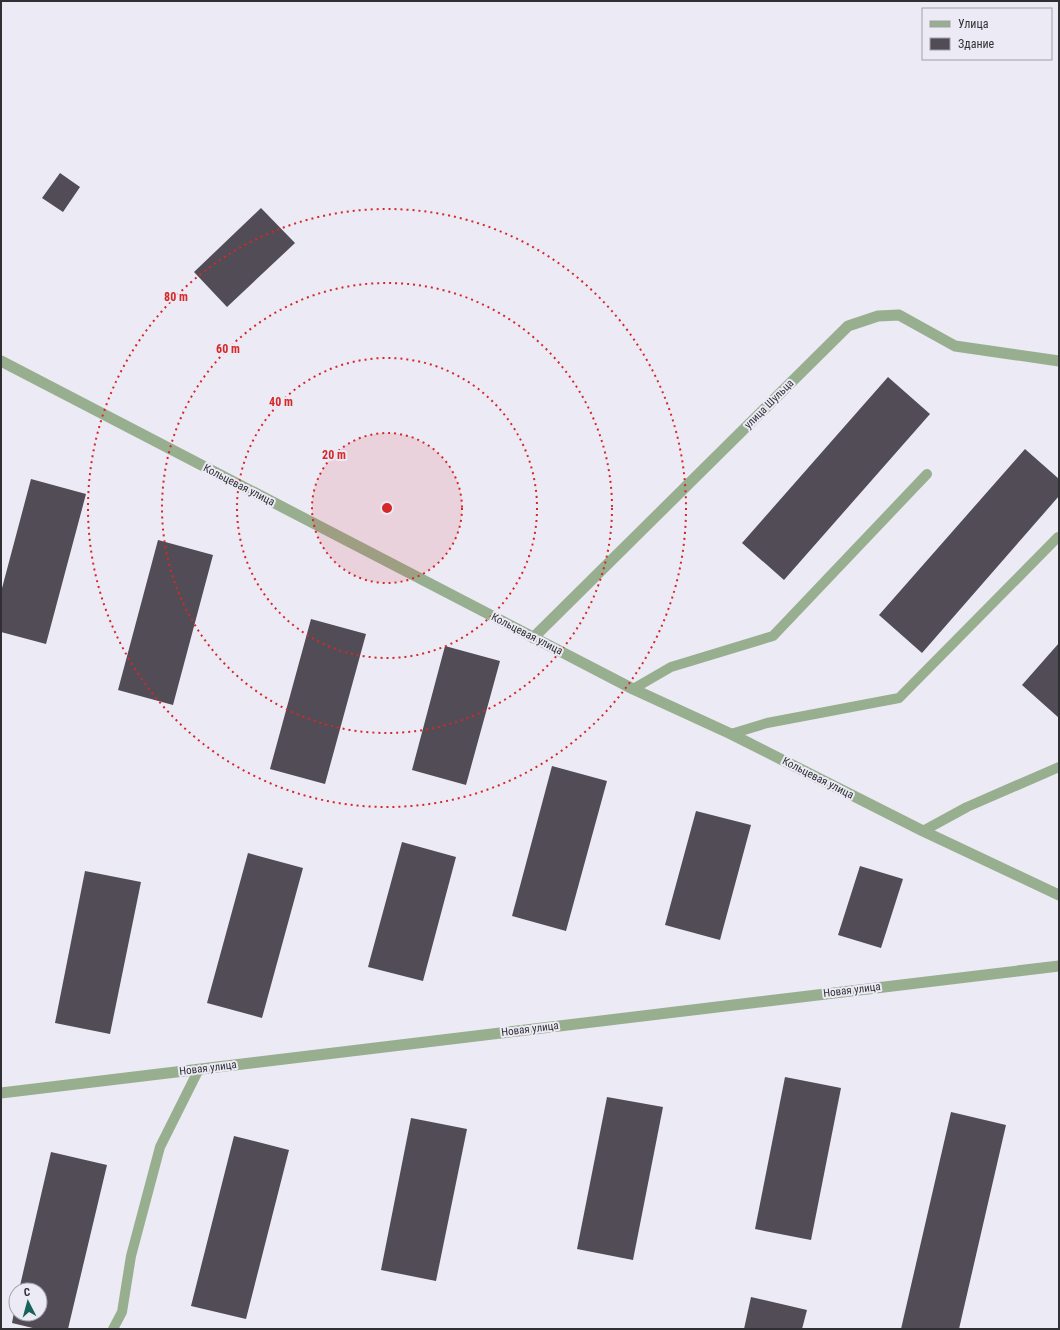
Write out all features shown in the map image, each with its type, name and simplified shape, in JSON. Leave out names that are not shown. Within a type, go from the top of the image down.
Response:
[{"type":"street","name":"улица Шульца","points":[[533,638],[848,326],[878,316],[899,314],[955,346],[1059,361]]},
{"type":"street","name":"Кольцевая улица","points":[[1,361],[633,689],[731,734],[923,831],[1059,896]]},
{"type":"street","name":"Новая улица","points":[[1,1093],[1059,966]]},
{"type":"lane","points":[[633,689],[671,667],[773,636],[927,474]]},
{"type":"lane","points":[[731,734],[767,723],[899,698],[1058,537]]},
{"type":"lane","points":[[923,831],[967,807],[1059,767]]},
{"type":"lane","points":[[113,1329],[122,1312],[131,1256],[160,1147],[199,1069]]},
{"type":"building","points":[[60,173],[80,187],[63,212],[42,198]]},
{"type":"building","points":[[261,208],[295,243],[227,307],[194,272]]},
{"type":"building","points":[[888,377],[930,414],[784,580],[742,543]]},
{"type":"building","points":[[1025,449],[1059,479],[1059,496],[922,653],[879,615]]},
{"type":"building","points":[[31,479],[86,494],[46,644],[1,632],[1,592]]},
{"type":"building","points":[[158,540],[213,555],[173,705],[118,690]]},
{"type":"building","points":[[311,619],[366,634],[325,784],[270,769]]},
{"type":"building","points":[[1059,643],[1059,718],[1022,685]]},
{"type":"building","points":[[445,646],[500,661],[466,785],[412,770]]},
{"type":"building","points":[[552,766],[607,781],[566,931],[512,916]]},
{"type":"building","points":[[696,811],[751,825],[720,940],[665,925]]},
{"type":"building","points":[[402,842],[456,857],[423,981],[368,967]]},
{"type":"building","points":[[248,853],[303,868],[262,1018],[207,1003]]},
{"type":"building","points":[[860,866],[903,879],[881,948],[838,935]]},
{"type":"building","points":[[85,871],[141,882],[110,1034],[55,1023]]},
{"type":"building","points":[[785,1077],[841,1088],[811,1240],[755,1229]]},
{"type":"building","points":[[607,1097],[663,1107],[633,1260],[577,1249]]},
{"type":"building","points":[[951,1112],[1006,1125],[959,1329],[901,1329]]},
{"type":"building","points":[[411,1118],[467,1129],[436,1281],[381,1270]]},
{"type":"building","points":[[234,1136],[289,1150],[246,1319],[191,1306]]},
{"type":"building","points":[[51,1152],[107,1165],[68,1329],[37,1329],[12,1323],[48,1322],[48,1282],[21,1282]]},
{"type":"building","points":[[751,1297],[807,1310],[802,1329],[744,1329]]}]
